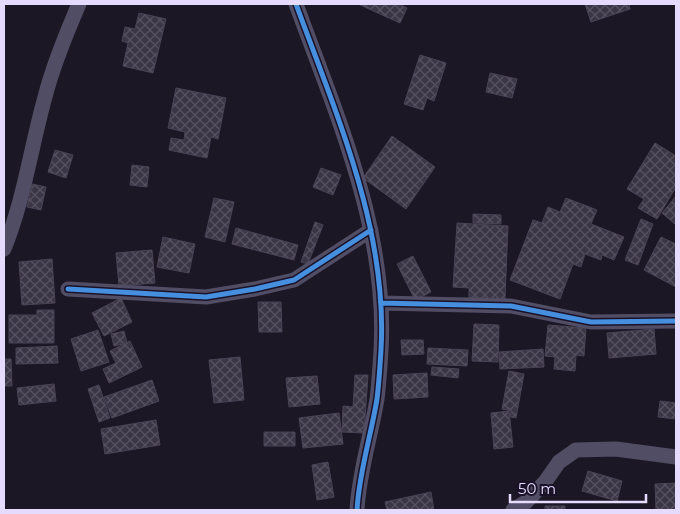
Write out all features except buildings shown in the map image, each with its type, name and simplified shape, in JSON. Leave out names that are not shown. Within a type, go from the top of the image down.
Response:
[{"type":"street","points":[[4,249],[20,198],[45,97],[64,38],[79,4]]},
{"type":"street","points":[[296,4],[353,163],[371,230],[377,262],[381,303],[381,348],[377,398],[358,494],[357,510]]},
{"type":"street","points":[[68,289],[206,297],[255,289],[294,280],[371,230]]},
{"type":"street","points":[[381,303],[511,306],[592,322],[676,321]]},
{"type":"street","points":[[512,510],[526,502],[545,482],[559,462],[576,450],[616,449],[676,457]]},
{"type":"cycle path","points":[[296,4],[356,173],[368,217],[376,261],[381,305],[381,350],[377,399],[363,468],[357,510]]},
{"type":"cycle path","points":[[68,289],[206,297],[255,289],[294,280],[371,230]]},
{"type":"cycle path","points":[[381,303],[511,306],[591,322],[676,321]]}]
